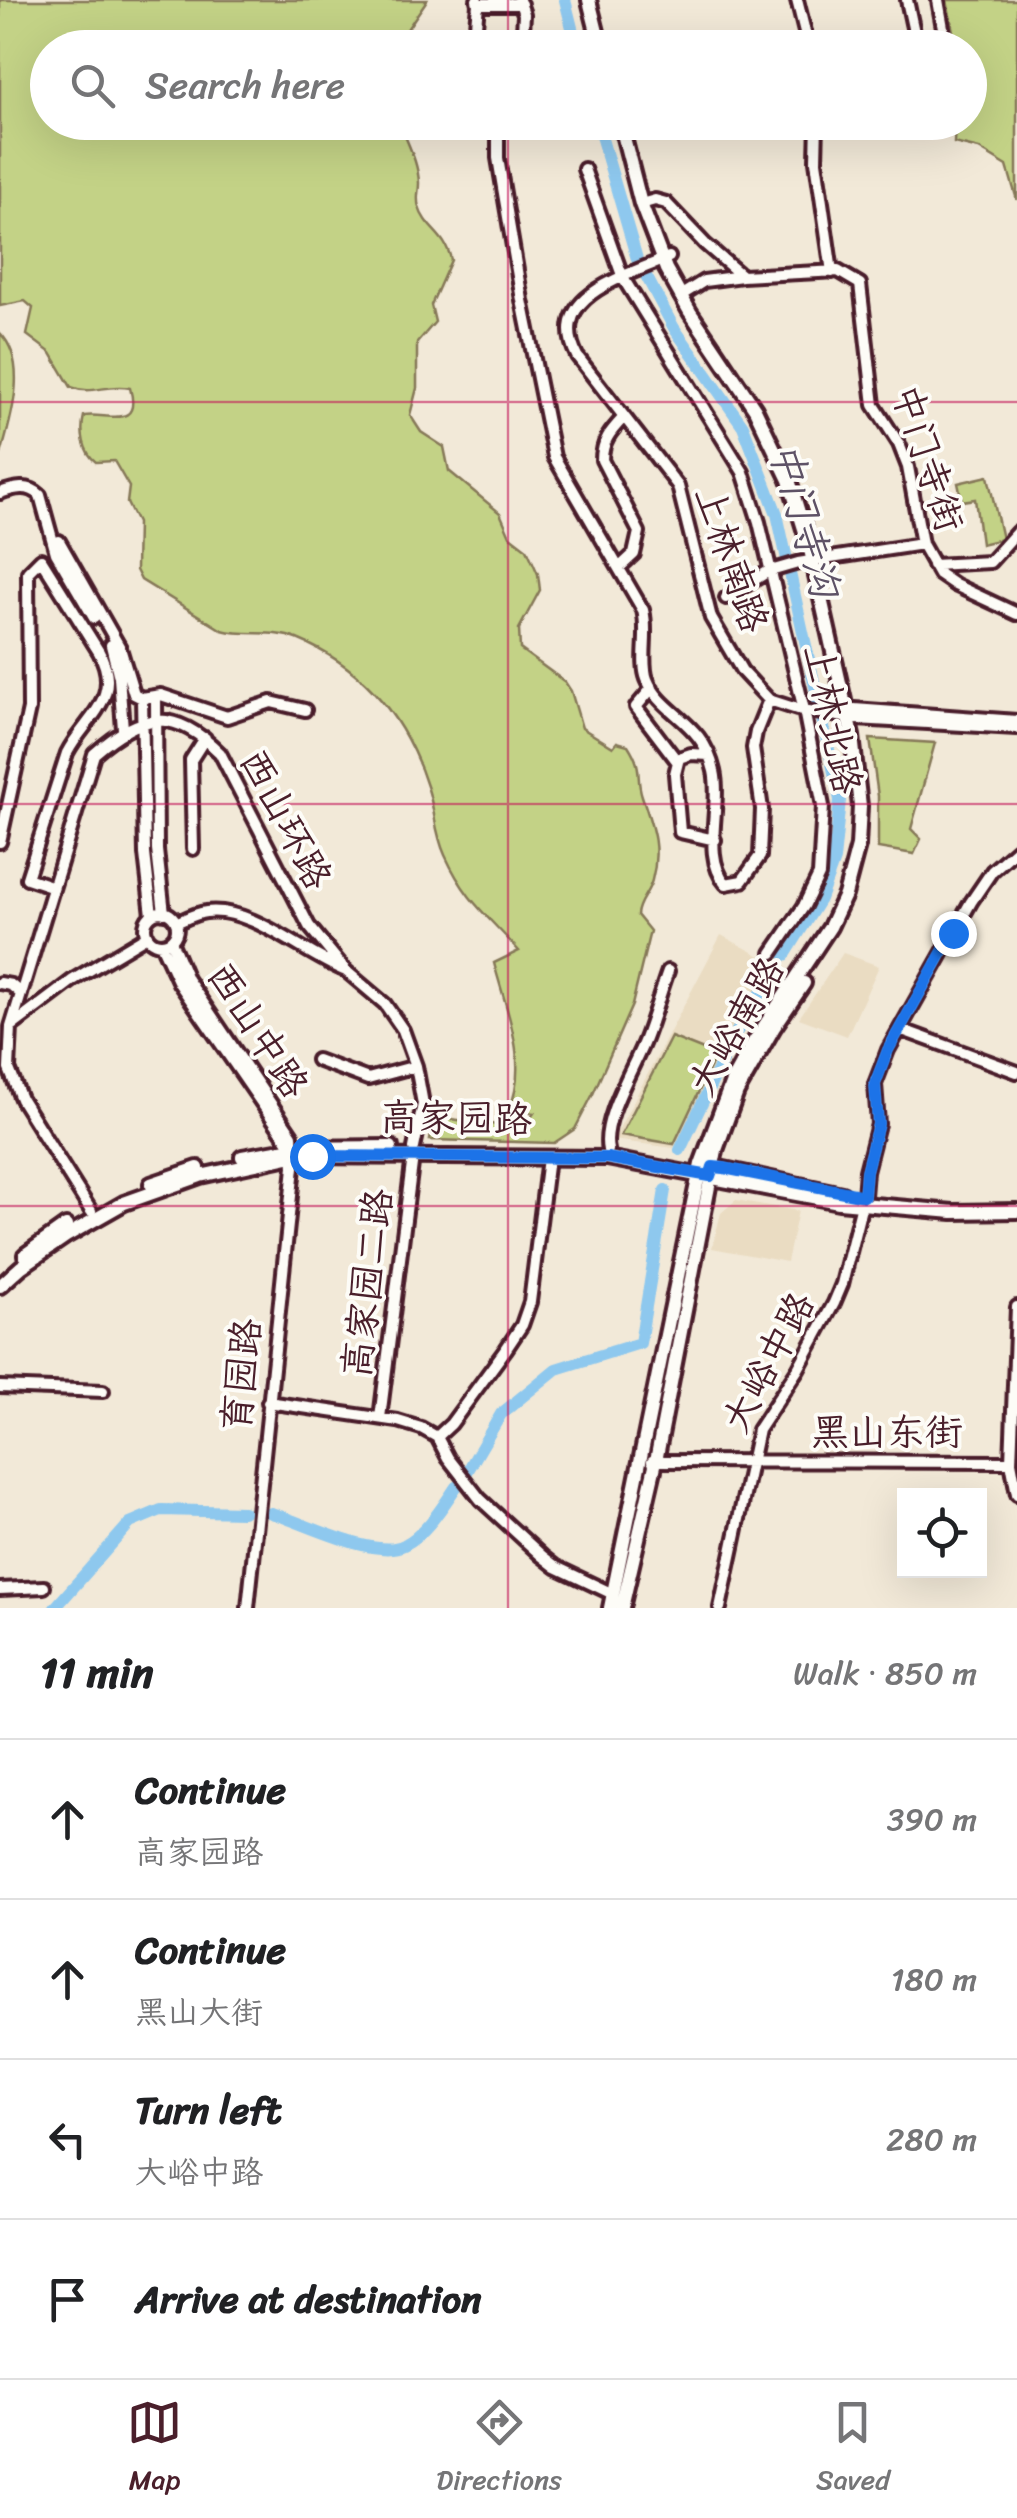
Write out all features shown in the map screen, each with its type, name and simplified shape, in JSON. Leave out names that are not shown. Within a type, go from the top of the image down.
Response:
[{"type":"main road","points":[[593,0],[600,30]]},
{"type":"main road","name":"大峪南路","points":[[622,1608],[706,1170],[733,1078],[830,927],[845,895],[858,846],[860,806],[847,714],[789,480],[766,431],[661,260],[628,140]]},
{"type":"main road","name":"高家园路","points":[[0,1275],[44,1240],[91,1211],[180,1173],[293,1152],[608,1150],[706,1170]]},
{"type":"main road","name":"高家园路","points":[[0,1286],[66,1236],[124,1204],[200,1176],[293,1152]]},
{"type":"main road","name":"高家园路","points":[[414,1152],[607,1158],[706,1170]]},
{"type":"main road","points":[[706,1170],[863,1200],[1017,1208]]},
{"type":"main road","name":"大峪南路","points":[[611,1601],[649,1461]]},
{"type":"street","points":[[797,0],[804,30]]},
{"type":"street","points":[[907,0],[913,30]]},
{"type":"street","points":[[938,0],[943,30]]},
{"type":"street","points":[[475,30],[477,2],[520,2],[521,30]]},
{"type":"street","points":[[498,140],[522,300],[554,457],[643,610],[648,630],[644,674],[652,688],[702,738],[709,755],[717,795],[716,868],[726,884],[742,881],[760,856],[762,808],[753,748],[769,700],[809,711],[1017,725]]},
{"type":"street","points":[[683,294],[704,281],[832,272],[817,140]]},
{"type":"street","name":"上林北路","points":[[584,169],[623,278],[744,472],[809,711],[823,806],[818,874],[804,906],[772,953]]},
{"type":"street","points":[[645,203],[666,203],[742,276]]},
{"type":"street","name":"上林南路","points":[[661,260],[584,297],[570,319],[568,334],[577,356],[678,486],[711,618],[742,671],[769,700]]},
{"type":"street","name":"中门寺街","points":[[832,272],[849,276],[860,284],[874,405],[899,444],[908,467],[922,544],[933,565],[954,585],[1017,614]]},
{"type":"street","points":[[620,567],[634,554],[638,532],[602,460],[602,448],[608,434],[624,417]]},
{"type":"street","points":[[0,494],[15,488],[34,490],[40,495],[56,553],[116,657],[123,729]]},
{"type":"street","points":[[933,565],[990,562],[1017,532]]},
{"type":"street","points":[[59,541],[120,648],[130,690],[142,698],[161,695],[228,717],[271,702],[305,710]]},
{"type":"street","points":[[726,598],[770,571],[810,560],[922,544]]},
{"type":"street","points":[[0,842],[29,709],[28,572],[41,559],[100,652],[107,680],[100,709],[76,736],[26,878],[51,886]]},
{"type":"street","points":[[652,688],[636,707],[677,761],[680,832],[715,840]]},
{"type":"street","points":[[150,722],[156,697]]},
{"type":"street","points":[[142,698],[150,722],[157,850],[158,914],[145,927],[147,936]]},
{"type":"street","points":[[91,1211],[22,1099],[10,1069],[11,1027],[94,754],[123,729],[150,722]]},
{"type":"street","name":"西山环路","points":[[150,722],[174,722],[205,738],[228,768],[251,819],[310,926],[346,971],[385,1004],[404,1030],[416,1066],[422,1104],[414,1152]]},
{"type":"street","points":[[193,849],[192,760],[205,738]]},
{"type":"street","points":[[677,761],[691,754],[709,755]]},
{"type":"street","points":[[53,796],[76,805]]},
{"type":"street","name":"大峪中路","points":[[720,1608],[749,1462],[766,1414],[798,1369],[838,1293],[878,1124],[875,1084],[900,1028],[971,902],[992,871],[1017,849]]},
{"type":"street","points":[[158,914],[176,923],[204,912],[227,912],[248,918],[346,971]]},
{"type":"street","points":[[147,936],[166,943],[176,932],[176,923]]},
{"type":"street","points":[[11,1027],[73,980],[147,936]]},
{"type":"street","name":"西山中路","points":[[166,943],[179,983],[293,1152]]},
{"type":"street","points":[[608,1150],[606,1140],[612,1118],[668,971]]},
{"type":"street","points":[[0,983],[20,993]]},
{"type":"street","points":[[900,1028],[1017,1072]]},
{"type":"street","points":[[317,1060],[368,1079],[416,1066]]},
{"type":"street","name":"育园路","points":[[248,1608],[293,1152]]},
{"type":"street","name":"高家园二路","points":[[380,1418],[414,1152]]},
{"type":"street","points":[[439,1441],[522,1325],[536,1276],[548,1158]]},
{"type":"street","points":[[1017,1307],[1011,1462],[1017,1494]]},
{"type":"street","points":[[0,1387],[103,1390]]},
{"type":"street","points":[[268,1402],[421,1428],[439,1441],[480,1498],[542,1556],[611,1601]]},
{"type":"street","name":"黑山东街","points":[[649,1461],[1011,1462]]},
{"type":"street","points":[[0,1589],[44,1588]]},
{"type":"shaded area","points":[[721,935],[772,962],[674,1148],[613,1140]]},
{"type":"shaded area","points":[[843,953],[879,966],[847,1036],[799,1018]]},
{"type":"shaded area","points":[[736,1200],[798,1211],[787,1262],[712,1248],[721,1213]]},
{"type":"green space","points":[[0,0],[427,0],[407,30],[30,30],[30,140],[407,140],[417,167],[419,207],[445,244],[451,260],[431,305],[435,322],[417,343],[417,388],[410,415],[421,432],[444,447],[449,471],[500,513],[510,536],[527,549],[540,590],[519,629],[520,649],[565,682],[582,728],[613,747],[617,742],[628,745],[638,767],[654,837],[655,868],[637,915],[650,931],[632,1005],[575,1129],[554,1143],[430,1140],[434,1117],[498,1125],[527,1123],[534,1113],[509,1110],[515,1092],[517,1055],[494,963],[519,951],[478,907],[453,871],[408,740],[363,680],[343,664],[297,639],[222,630],[141,580],[136,570],[137,523],[127,503],[129,487],[114,461],[96,462],[92,458],[83,435],[84,416],[127,415],[132,401],[130,388],[71,387],[51,353],[27,335],[33,308],[25,301],[0,306]]},
{"type":"green space","points":[[947,0],[1017,0],[1017,200],[1007,166],[979,149],[954,143],[987,140],[987,30],[953,30]]},
{"type":"green space","points":[[0,333],[9,346],[16,376],[0,458]]},
{"type":"green space","points":[[988,476],[1002,539],[981,544],[975,499],[962,501],[958,483]]},
{"type":"green space","points":[[870,739],[935,743],[911,829],[921,839],[914,854],[878,848],[878,796]]},
{"type":"green space","points":[[671,1037],[716,1055],[674,1144],[621,1135]]},
{"type":"waterway","name":"中门寺沟","points":[[565,0],[572,30]]},
{"type":"waterway","name":"中门寺沟","points":[[602,140],[637,259],[674,328],[743,426],[777,514],[840,800],[834,860],[820,899],[785,955]]},
{"type":"waterway","name":"中门寺沟","points":[[680,1150],[734,1036],[773,974]]},
{"type":"waterway","name":"中门寺沟","points":[[467,1472],[501,1414],[556,1369],[640,1343],[665,1190]]},
{"type":"waterway","name":"中门寺沟","points":[[271,1513],[358,1544],[391,1548],[420,1534],[456,1487]]},
{"type":"waterway","name":"中门寺沟","points":[[55,1608],[130,1523],[161,1510],[243,1512]]},
{"type":"route","points":[[312,1156],[607,1158],[710,1176],[713,1167],[724,1168],[864,1196],[878,1124],[875,1084],[888,1050],[953,933]]}]
